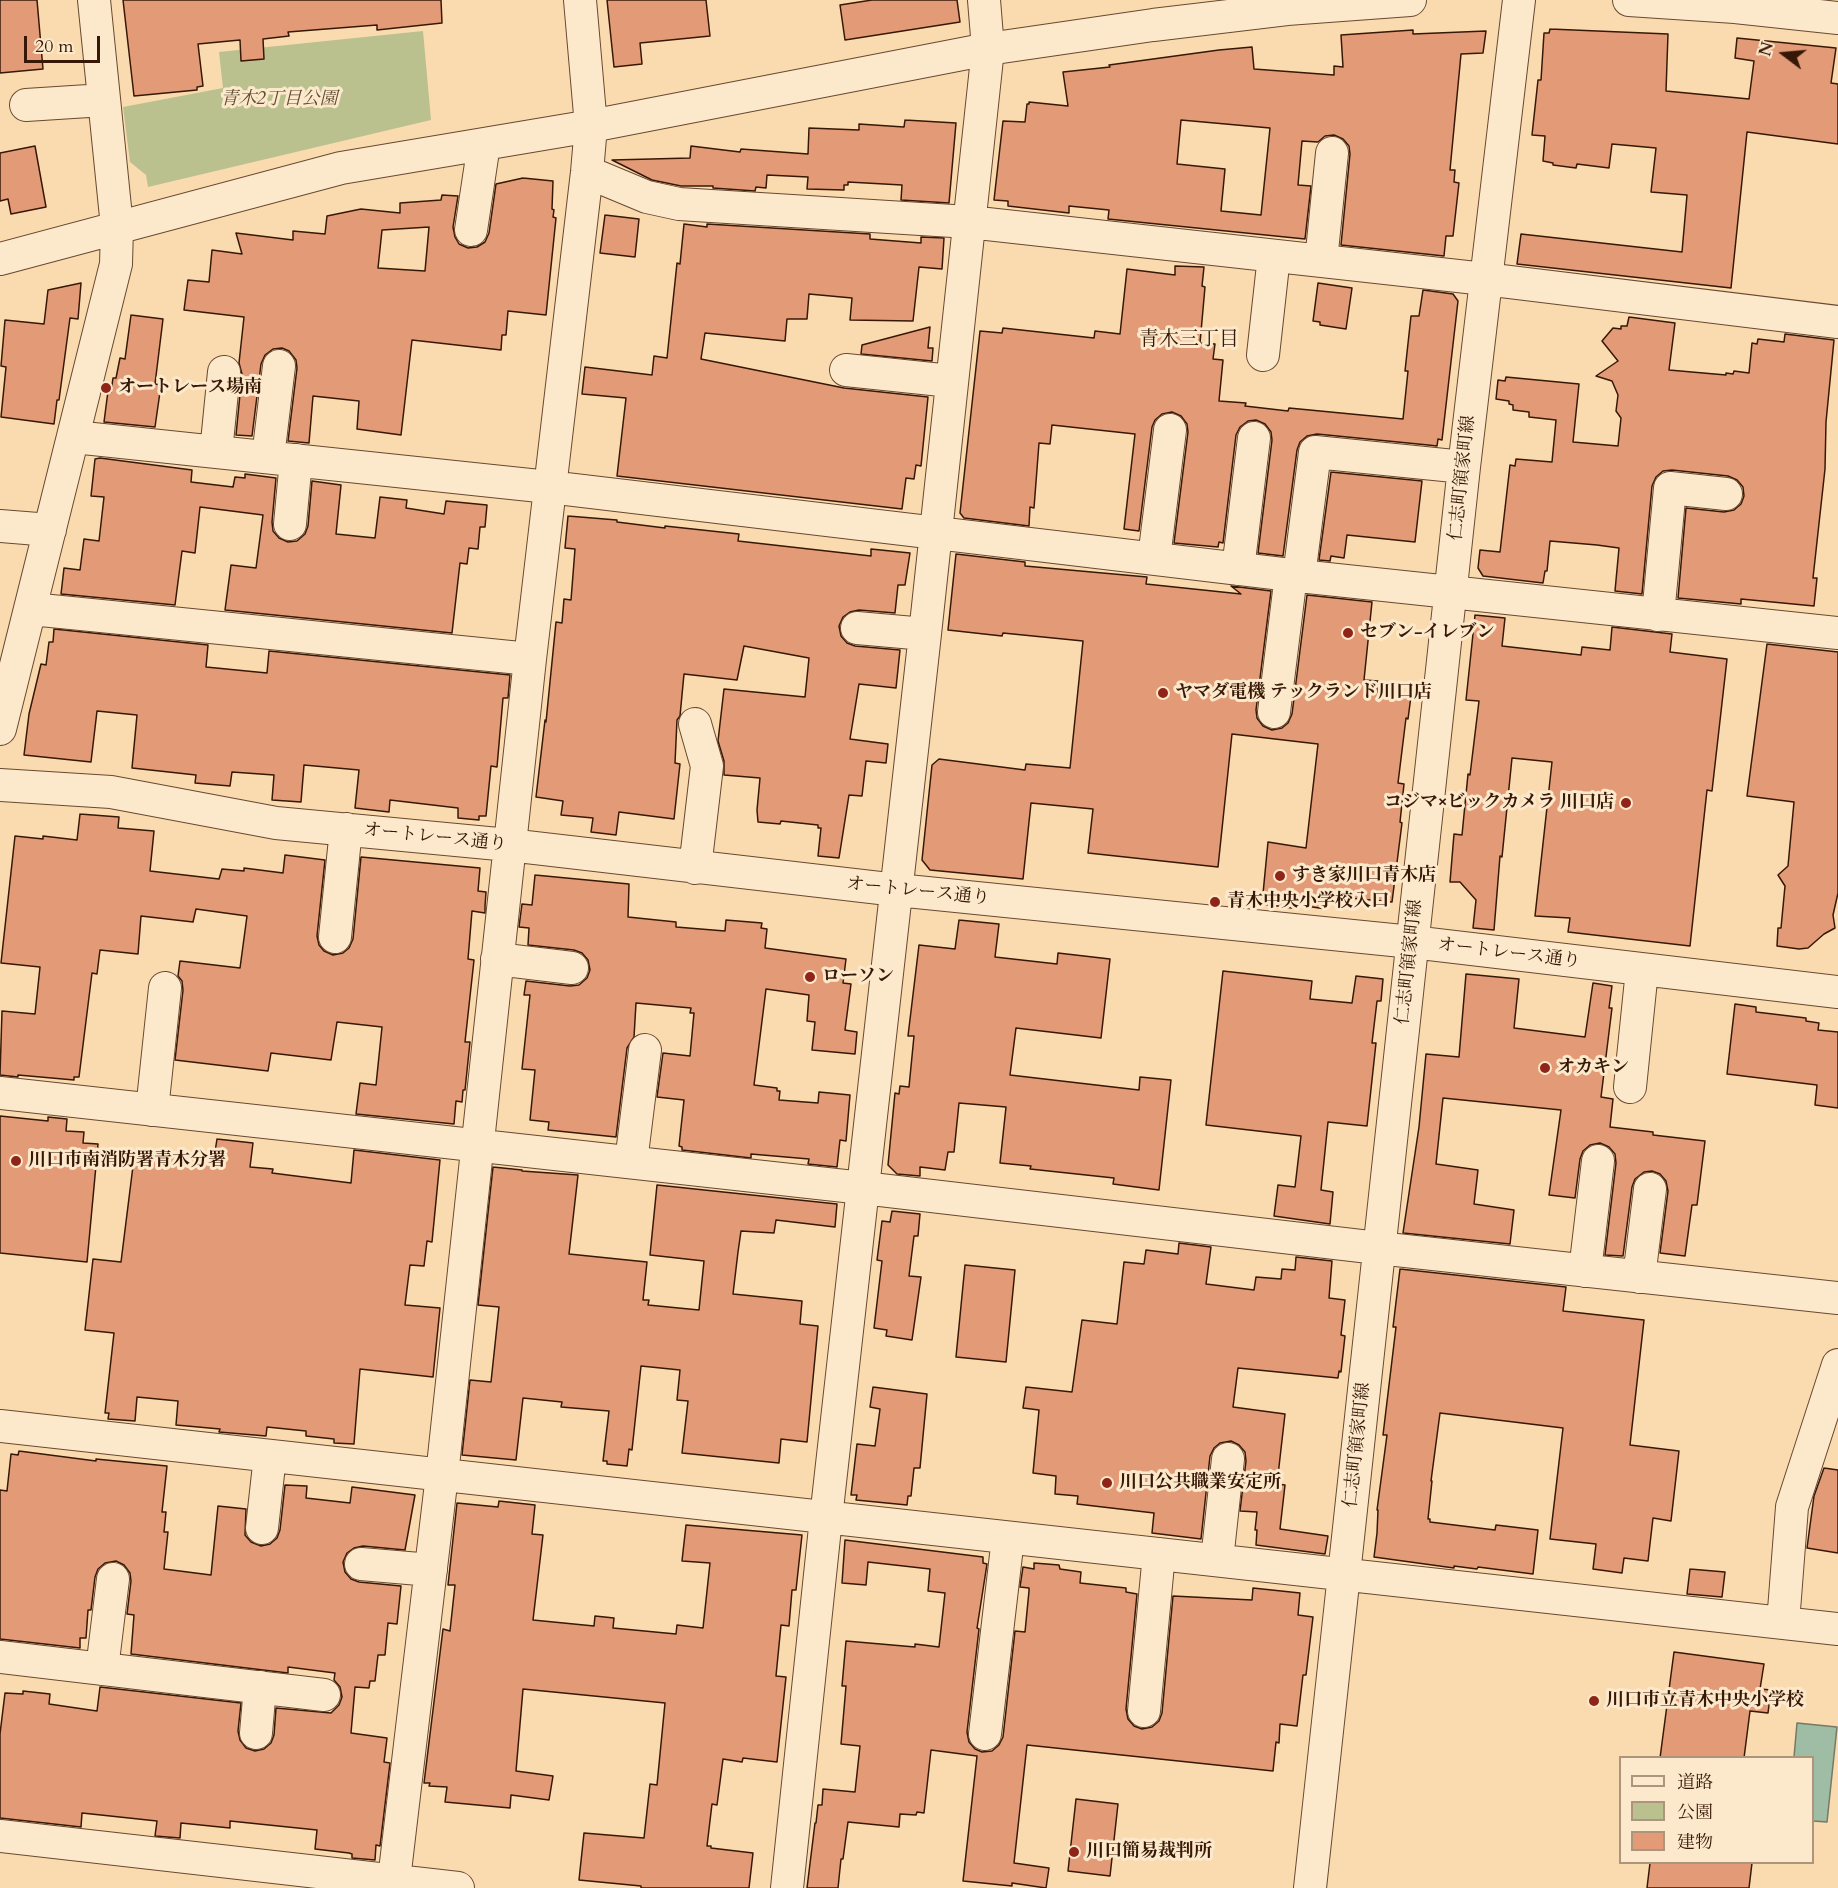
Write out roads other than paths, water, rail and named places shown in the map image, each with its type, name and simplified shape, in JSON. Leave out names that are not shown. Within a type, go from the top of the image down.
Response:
[{"type":"street","points":[[0,729],[116,264],[117,227],[94,0]]},
{"type":"street","points":[[394,1884],[442,1475],[549,488],[587,172],[591,126],[580,0]]},
{"type":"street","points":[[787,1888],[988,50],[984,0]]},
{"type":"street","points":[[0,260],[341,168],[591,126],[988,50],[1153,25],[1287,9],[1410,0]]},
{"type":"street","name":"仁志町領家町線","points":[[1310,1888],[1464,467],[1519,0]]},
{"type":"street","points":[[1629,0],[1735,7],[1838,18]]},
{"type":"street","points":[[26,105],[104,100]]},
{"type":"street","points":[[471,230],[484,144]]},
{"type":"street","points":[[1321,261],[1332,153]]},
{"type":"street","points":[[587,172],[646,197],[679,204],[969,222],[1485,279],[1838,322]]},
{"type":"street","points":[[1263,355],[1274,256]]},
{"type":"street","points":[[279,366],[282,459],[290,524]]},
{"type":"street","points":[[846,370],[951,381]]},
{"type":"street","points":[[216,452],[224,372]]},
{"type":"street","points":[[1154,558],[1170,430]]},
{"type":"street","points":[[74,437],[549,488],[1295,576],[1838,633]]},
{"type":"street","points":[[1238,569],[1254,438]]},
{"type":"street","points":[[1274,712],[1315,452],[1464,467]]},
{"type":"street","points":[[1658,615],[1670,488],[1726,494]]},
{"type":"street","points":[[0,526],[50,530]]},
{"type":"street","points":[[31,609],[530,659]]},
{"type":"street","points":[[857,627],[925,634]]},
{"type":"street","points":[[695,724],[707,766],[695,868]]},
{"type":"street","name":"オートレース通り","points":[[0,785],[111,792],[276,823],[509,845],[897,890],[1412,942],[1838,992]]},
{"type":"street","points":[[335,937],[346,830]]},
{"type":"street","points":[[497,959],[572,968]]},
{"type":"street","points":[[1630,1087],[1642,970]]},
{"type":"street","points":[[152,1110],[165,988]]},
{"type":"street","points":[[631,1162],[645,1050]]},
{"type":"street","points":[[0,1093],[1838,1298]]},
{"type":"street","points":[[1585,1271],[1598,1161]]},
{"type":"street","points":[[1640,1276],[1650,1189]]},
{"type":"street","points":[[1783,1623],[1792,1507],[1838,1365]]},
{"type":"street","points":[[0,1426],[1838,1629]]},
{"type":"street","points":[[262,1528],[270,1456]]},
{"type":"street","points":[[1216,1560],[1228,1460]]},
{"type":"street","points":[[985,1734],[1008,1538]]},
{"type":"street","points":[[1144,1711],[1159,1554]]},
{"type":"street","points":[[361,1564],[430,1570]]},
{"type":"street","points":[[102,1669],[113,1579]]},
{"type":"street","points":[[0,1657],[324,1695]]},
{"type":"street","points":[[256,1733],[260,1687]]},
{"type":"street","points":[[0,1836],[394,1884],[458,1888]]},
{"type":"place","name":"オートレース場南","points":[[106,388]]},
{"type":"place","name":"セブン-イレブン","points":[[1348,633]]},
{"type":"place","name":"ヤマダ電機 テックランド川口店","points":[[1163,693]]},
{"type":"place","name":"コジマ×ビックカメラ 川口店","points":[[1626,803]]},
{"type":"place","name":"すき家川口青木店","points":[[1280,876]]},
{"type":"place","name":"青木中央小学校入口","points":[[1215,902]]},
{"type":"place","name":"ローソン","points":[[810,977]]},
{"type":"place","name":"オカキン","points":[[1545,1068]]},
{"type":"place","name":"川口市南消防署青木分署","points":[[16,1161]]},
{"type":"place","name":"川口公共職業安定所","points":[[1107,1483]]},
{"type":"place","name":"川口市立青木中央小学校","points":[[1594,1701]]},
{"type":"place","name":"川口簡易裁判所","points":[[1074,1852]]},
{"type":"district","name":"青木三丁目","points":[[1189,340]]},
{"type":"park label","name":"青木2丁目公園","points":[[279,100]]}]
